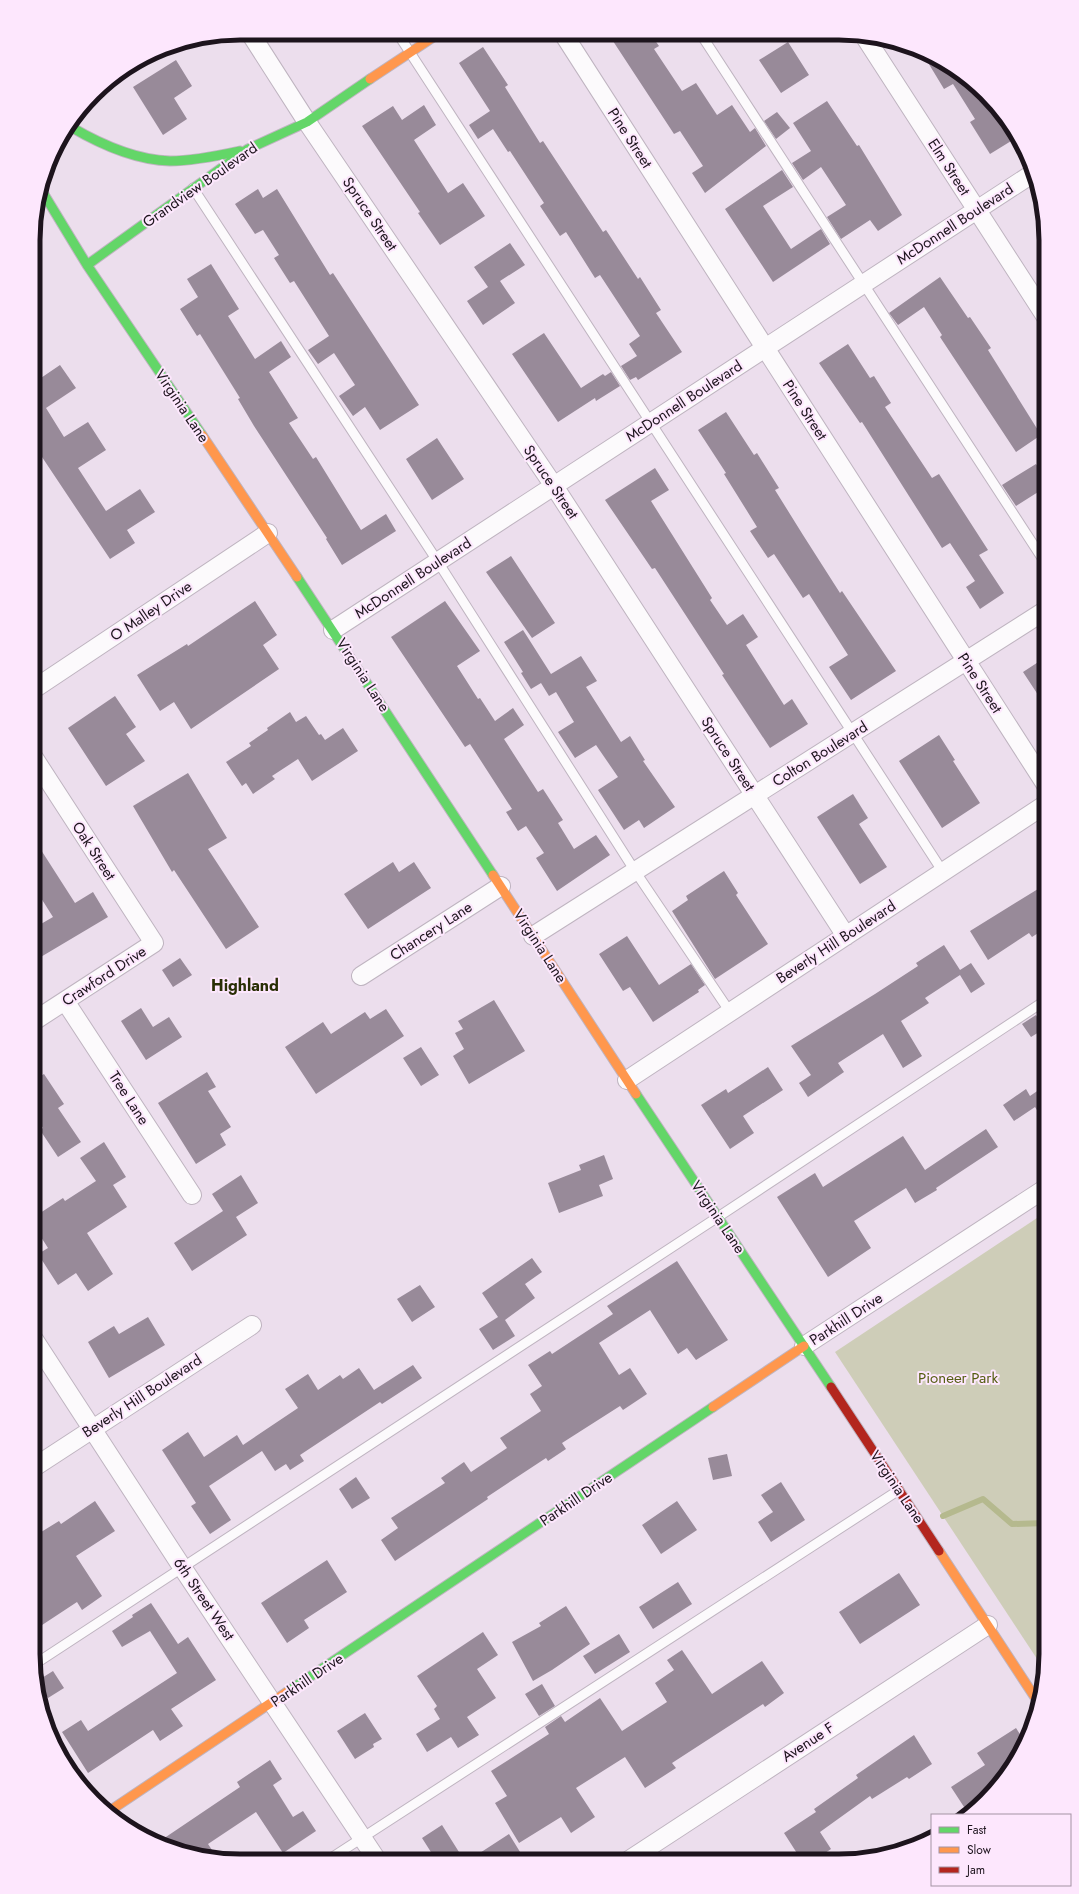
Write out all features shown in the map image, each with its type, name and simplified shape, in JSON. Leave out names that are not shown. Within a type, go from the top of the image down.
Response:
[{"type":"street","name":"Spruce Street","points":[[254,40],[307,122],[554,486],[846,936]]},
{"type":"street","name":"Grandview Boulevard","points":[[87,265],[248,150],[307,122],[429,40]]},
{"type":"street","name":"Pine Street","points":[[567,40],[1039,774]]},
{"type":"street","name":"Elm Street","points":[[869,43],[1039,306]]},
{"type":"street","points":[[75,128],[116,149],[158,160],[198,159],[248,150]]},
{"type":"street","name":"McDonnell Boulevard","points":[[333,630],[1028,176]]},
{"type":"street","name":"Virginia Lane","points":[[45,196],[87,265],[333,630],[627,1080],[1034,1696]]},
{"type":"street","name":"O Malley Drive","points":[[40,685],[268,533]]},
{"type":"street","name":"Colton Boulevard","points":[[533,936],[1039,614]]},
{"type":"street","name":"Oak Street","points":[[40,767],[154,943]]},
{"type":"street","name":"Beverly Hill Boulevard","points":[[627,1080],[1039,809]]},
{"type":"street","name":"Chancery Lane","points":[[361,976],[501,886]]},
{"type":"street","name":"Crawford Drive","points":[[40,1017],[154,943]]},
{"type":"street","name":"Tree Lane","points":[[66,1001],[192,1196]]},
{"type":"street","name":"Parkhill Drive","points":[[113,1809],[804,1346],[1039,1193]]},
{"type":"street","name":"Beverly Hill Boulevard","points":[[40,1463],[252,1325]]},
{"type":"street","name":"6th Street West","points":[[40,1348],[373,1854]]},
{"type":"street","name":"Avenue F","points":[[637,1854],[988,1625]]},
{"type":"lane","points":[[402,40],[652,422],[943,872]]},
{"type":"lane","points":[[705,40],[1039,553]]},
{"type":"lane","points":[[193,188],[438,562],[635,871],[730,1012]]},
{"type":"lane","points":[[40,1661],[182,1566],[718,1217],[1039,1005]]},
{"type":"lane","points":[[337,1854],[899,1490]]},
{"type":"green space","name":"Pioneer Park","points":[[1039,1217],[1039,1662],[835,1352]]},
{"type":"building","points":[[612,40],[655,40],[659,46],[654,49],[682,91],[696,83],[717,115],[732,105],[750,132],[755,128],[766,146],[705,193],[692,173],[703,166],[680,131],[674,134]]},
{"type":"building","points":[[788,42],[809,75],[781,93],[759,60]]},
{"type":"building","points":[[483,47],[508,85],[505,87],[540,143],[543,141],[603,232],[606,230],[638,279],[640,277],[661,310],[656,313],[682,352],[638,380],[636,377],[630,380],[621,366],[637,356],[629,344],[640,336],[600,275],[595,278],[566,232],[560,236],[540,206],[544,203],[510,151],[508,152],[493,129],[478,139],[469,125],[490,111],[459,63]]},
{"type":"building","points":[[176,60],[192,86],[174,98],[187,119],[163,135],[133,87]]},
{"type":"building","points":[[927,60],[961,81],[971,90],[998,118],[1012,140],[990,154],[970,122],[975,119],[953,84],[944,89]]},
{"type":"building","points":[[827,101],[857,146],[859,145],[902,215],[878,231],[870,220],[841,239],[827,217],[846,205],[821,167],[803,180],[792,163],[811,151],[793,123]]},
{"type":"building","points":[[424,105],[436,125],[414,140],[448,193],[463,183],[485,216],[440,245],[418,213],[420,212],[362,126],[393,106],[402,120]]},
{"type":"building","points":[[777,112],[790,128],[776,139],[764,121]]},
{"type":"building","points":[[782,170],[793,187],[763,206],[791,249],[821,229],[830,244],[773,282],[725,209]]},
{"type":"building","points":[[258,189],[263,198],[277,189],[330,275],[333,273],[419,405],[380,430],[365,407],[353,416],[339,396],[355,385],[334,353],[318,364],[308,350],[329,336],[294,281],[290,283],[274,258],[279,255],[263,230],[255,234],[235,204]]},
{"type":"building","points":[[510,243],[525,265],[500,281],[515,303],[483,325],[467,301],[488,287],[474,267]]},
{"type":"building","points":[[211,264],[239,309],[228,316],[255,359],[281,341],[291,357],[269,372],[298,418],[289,423],[313,459],[316,457],[361,530],[386,514],[396,531],[342,565],[326,539],[327,538],[254,426],[238,399],[240,398],[200,334],[197,336],[180,309],[198,297],[187,279]]},
{"type":"building","points":[[940,277],[991,348],[988,350],[1039,432],[1039,436],[1016,452],[940,337],[942,335],[924,307],[898,325],[889,313]]},
{"type":"building","points":[[544,333],[581,388],[603,374],[605,376],[611,372],[620,386],[596,401],[595,398],[558,422],[512,354]]},
{"type":"building","points":[[848,344],[870,378],[874,376],[891,403],[885,407],[932,478],[939,474],[988,550],[979,555],[1004,593],[980,609],[966,587],[975,581],[950,543],[942,548],[862,422],[860,423],[819,363]]},
{"type":"building","points":[[60,365],[76,388],[46,408],[64,437],[88,422],[106,450],[78,468],[106,511],[140,489],[155,512],[127,530],[135,543],[110,559],[40,454],[40,379]]},
{"type":"building","points":[[726,412],[754,455],[757,453],[779,488],[775,490],[840,593],[842,591],[896,671],[851,700],[829,667],[848,655],[809,594],[803,598],[774,554],[768,558],[750,531],[757,527],[724,474],[726,473],[698,430]]},
{"type":"building","points":[[437,438],[464,479],[432,500],[406,459]]},
{"type":"building","points":[[1036,464],[1039,468],[1039,491],[1016,506],[1002,485]]},
{"type":"building","points":[[655,468],[669,490],[651,501],[712,598],[710,600],[727,625],[743,614],[758,637],[746,645],[784,705],[792,699],[808,724],[770,748],[655,568],[652,569],[605,500]]},
{"type":"building","points":[[511,556],[555,623],[532,638],[486,572]]},
{"type":"building","points":[[255,601],[277,635],[263,645],[279,669],[191,729],[174,702],[160,711],[137,675],[187,644],[188,646]]},
{"type":"building","points":[[445,601],[480,651],[457,666],[478,699],[480,698],[495,721],[513,708],[524,725],[504,739],[538,792],[543,789],[563,820],[558,823],[574,849],[596,835],[610,855],[557,891],[536,858],[544,853],[526,826],[518,831],[506,812],[512,809],[470,744],[465,747],[391,637]]},
{"type":"building","points":[[523,630],[551,674],[581,656],[597,681],[586,687],[621,742],[630,736],[645,760],[643,761],[675,807],[644,828],[639,820],[624,830],[598,790],[618,777],[596,745],[575,758],[558,732],[574,722],[556,692],[549,696],[541,683],[531,689],[521,673],[523,672],[504,642]]},
{"type":"building","points":[[1039,662],[1039,696],[1023,672]]},
{"type":"building","points":[[115,696],[136,727],[126,734],[145,761],[106,786],[68,728]]},
{"type":"building","points":[[290,712],[296,722],[306,716],[319,735],[321,734],[325,740],[343,728],[358,751],[312,781],[298,759],[272,776],[275,779],[253,794],[246,783],[242,786],[226,762],[251,746],[249,743]]},
{"type":"building","points":[[939,735],[955,760],[953,761],[980,803],[942,828],[899,761]]},
{"type":"building","points":[[188,773],[227,838],[208,849],[259,927],[226,949],[174,870],[172,872],[133,806]]},
{"type":"building","points":[[853,794],[868,818],[859,824],[887,867],[860,884],[817,817]]},
{"type":"building","points":[[40,848],[75,903],[93,892],[108,917],[40,957],[40,925],[53,917],[40,896]]},
{"type":"building","points":[[393,862],[399,872],[414,862],[431,888],[368,929],[344,894]]},
{"type":"building","points":[[724,871],[738,893],[736,895],[768,944],[715,979],[672,911],[688,900],[686,896]]},
{"type":"building","points":[[1038,889],[1039,891],[1039,932],[1032,937],[1029,933],[988,960],[970,931]]},
{"type":"building","points":[[627,936],[659,985],[691,964],[705,985],[698,990],[699,992],[653,1022],[630,987],[623,991],[599,954]]},
{"type":"building","points":[[944,945],[960,970],[971,963],[985,984],[971,993],[960,975],[925,998],[929,1003],[901,1021],[922,1056],[903,1068],[883,1034],[838,1063],[844,1072],[808,1097],[799,1083],[811,1075],[791,1046],[918,966],[916,963]]},
{"type":"building","points":[[180,958],[192,975],[173,987],[162,970]]},
{"type":"building","points":[[494,1000],[525,1051],[469,1084],[453,1056],[464,1049],[455,1033],[463,1029],[458,1021]]},
{"type":"building","points":[[141,1008],[153,1027],[169,1017],[182,1037],[146,1060],[121,1021]]},
{"type":"building","points":[[386,1009],[404,1036],[316,1094],[285,1047],[323,1022],[331,1034],[365,1012],[370,1019]]},
{"type":"building","points":[[1036,1015],[1039,1020],[1039,1032],[1031,1037],[1022,1024]]},
{"type":"building","points":[[421,1047],[439,1075],[421,1086],[403,1058]]},
{"type":"building","points":[[768,1067],[783,1090],[743,1116],[754,1133],[730,1149],[701,1105],[726,1089],[728,1093]]},
{"type":"building","points":[[207,1072],[216,1087],[208,1091],[231,1127],[220,1134],[226,1145],[196,1164],[158,1103]]},
{"type":"building","points":[[44,1074],[64,1104],[58,1108],[81,1142],[58,1157],[40,1130],[43,1128],[40,1123],[40,1076]]},
{"type":"building","points":[[1026,1089],[1030,1096],[1039,1090],[1039,1113],[1035,1107],[1014,1121],[1003,1105]]},
{"type":"building","points":[[986,1129],[998,1147],[936,1188],[937,1190],[915,1203],[906,1188],[854,1221],[871,1248],[828,1277],[777,1197],[815,1173],[823,1187],[903,1136],[925,1170]]},
{"type":"building","points":[[104,1142],[126,1177],[113,1185],[127,1207],[87,1233],[113,1274],[88,1291],[76,1273],[58,1285],[40,1257],[40,1253],[48,1248],[40,1235],[40,1213],[63,1198],[65,1201],[96,1181],[80,1158]]},
{"type":"building","points":[[604,1155],[613,1179],[599,1185],[603,1196],[559,1213],[548,1183],[581,1170],[579,1165]]},
{"type":"building","points":[[241,1175],[258,1203],[236,1217],[247,1235],[192,1271],[174,1243],[223,1211],[212,1194]]},
{"type":"building","points":[[532,1258],[542,1272],[525,1284],[535,1298],[505,1320],[515,1336],[493,1350],[479,1329],[498,1317],[482,1293]]},
{"type":"building","points":[[677,1261],[728,1340],[696,1360],[687,1348],[678,1354],[650,1310],[599,1343],[619,1375],[630,1368],[647,1394],[623,1410],[620,1406],[562,1443],[566,1449],[548,1461],[546,1458],[395,1561],[381,1540],[398,1528],[391,1518],[445,1483],[441,1478],[464,1462],[471,1472],[507,1448],[500,1438],[541,1411],[530,1394],[542,1386],[528,1365],[550,1351],[552,1354],[613,1314],[607,1306]]},
{"type":"building","points":[[420,1285],[435,1307],[412,1322],[397,1299]]},
{"type":"building","points":[[148,1317],[165,1345],[109,1378],[88,1342],[114,1326],[119,1334]]},
{"type":"building","points":[[413,1365],[422,1378],[382,1404],[380,1402],[300,1455],[304,1461],[290,1470],[286,1464],[275,1471],[262,1451],[209,1486],[231,1520],[210,1534],[191,1506],[196,1503],[162,1450],[188,1432],[204,1457],[237,1435],[243,1445],[298,1408],[285,1389],[308,1374],[318,1390],[340,1375],[343,1379],[359,1368],[374,1390]]},
{"type":"building","points":[[727,1454],[732,1476],[713,1480],[708,1458]]},
{"type":"building","points":[[356,1477],[370,1498],[352,1509],[339,1489]]},
{"type":"building","points":[[781,1482],[805,1520],[771,1542],[758,1522],[773,1512],[761,1495]]},
{"type":"building","points":[[95,1501],[115,1531],[76,1556],[102,1596],[82,1610],[77,1602],[40,1626],[40,1533],[59,1521],[61,1524]]},
{"type":"building","points":[[677,1501],[697,1530],[661,1554],[642,1525]]},
{"type":"building","points":[[327,1560],[347,1592],[304,1620],[309,1628],[287,1643],[261,1603]]},
{"type":"building","points":[[899,1573],[920,1605],[860,1644],[839,1612]]},
{"type":"building","points":[[678,1582],[692,1604],[653,1629],[639,1607]]},
{"type":"building","points":[[151,1603],[178,1644],[188,1637],[216,1680],[171,1709],[183,1726],[160,1741],[153,1730],[88,1773],[62,1732],[81,1720],[88,1731],[177,1673],[150,1631],[122,1647],[112,1631],[133,1617],[132,1615]]},
{"type":"building","points":[[566,1606],[590,1644],[533,1681],[512,1642],[541,1626],[539,1623]]},
{"type":"building","points":[[483,1632],[498,1655],[477,1669],[496,1698],[467,1717],[479,1735],[458,1748],[451,1737],[427,1752],[416,1734],[440,1719],[434,1709],[437,1706],[417,1676]]},
{"type":"building","points":[[619,1634],[630,1652],[595,1674],[583,1656]]},
{"type":"building","points":[[682,1650],[712,1694],[762,1661],[784,1693],[765,1707],[763,1704],[672,1763],[676,1768],[645,1788],[625,1757],[576,1788],[595,1817],[571,1833],[561,1817],[519,1843],[495,1803],[507,1796],[491,1771],[549,1734],[545,1727],[561,1716],[565,1722],[600,1698],[622,1731],[667,1702],[655,1683],[674,1670],[667,1660]]},
{"type":"building","points":[[53,1671],[64,1688],[48,1698],[44,1691],[42,1678]]},
{"type":"building","points":[[542,1684],[555,1706],[539,1716],[525,1694]]},
{"type":"building","points":[[365,1713],[382,1739],[373,1744],[374,1747],[355,1759],[337,1731]]},
{"type":"building","points":[[1016,1728],[1021,1736],[998,1776],[965,1809],[951,1787],[985,1765],[977,1753]]},
{"type":"building","points":[[914,1735],[932,1764],[909,1779],[907,1777],[872,1799],[870,1796],[820,1832],[831,1849],[824,1854],[798,1854],[784,1833],[816,1812],[814,1809],[858,1778],[856,1775]]},
{"type":"building","points":[[270,1760],[282,1779],[273,1785],[293,1817],[303,1811],[316,1831],[283,1853],[256,1812],[208,1844],[212,1850],[210,1851],[188,1847],[163,1839],[240,1787],[237,1782]]},
{"type":"building","points":[[442,1825],[460,1854],[432,1854],[422,1838]]},
{"type":"building","points":[[509,1834],[521,1854],[478,1854]]},
{"type":"waterway","points":[[943,1516],[983,1499],[1012,1524],[1039,1523]]},
{"type":"traffic: fast","points":[[87,265],[248,149],[307,122],[370,79]]},
{"type":"traffic: fast","points":[[74,129],[118,150],[144,158],[157,160],[187,160],[240,151]]},
{"type":"traffic: fast","points":[[45,196],[87,265],[202,435]]},
{"type":"traffic: fast","points":[[297,577],[493,875]]},
{"type":"traffic: fast","points":[[636,1094],[831,1387]]},
{"type":"traffic: fast","points":[[287,1692],[713,1407]]},
{"type":"traffic: slow","points":[[370,79],[429,40]]},
{"type":"traffic: slow","points":[[202,435],[297,577]]},
{"type":"traffic: slow","points":[[493,875],[636,1094]]},
{"type":"traffic: slow","points":[[713,1407],[804,1346]]},
{"type":"traffic: slow","points":[[939,1551],[1034,1696]]},
{"type":"traffic: slow","points":[[113,1809],[287,1692]]},
{"type":"traffic: jam","points":[[831,1387],[939,1551]]},
{"type":"district","name":"Highland","points":[[245,985]]}]
